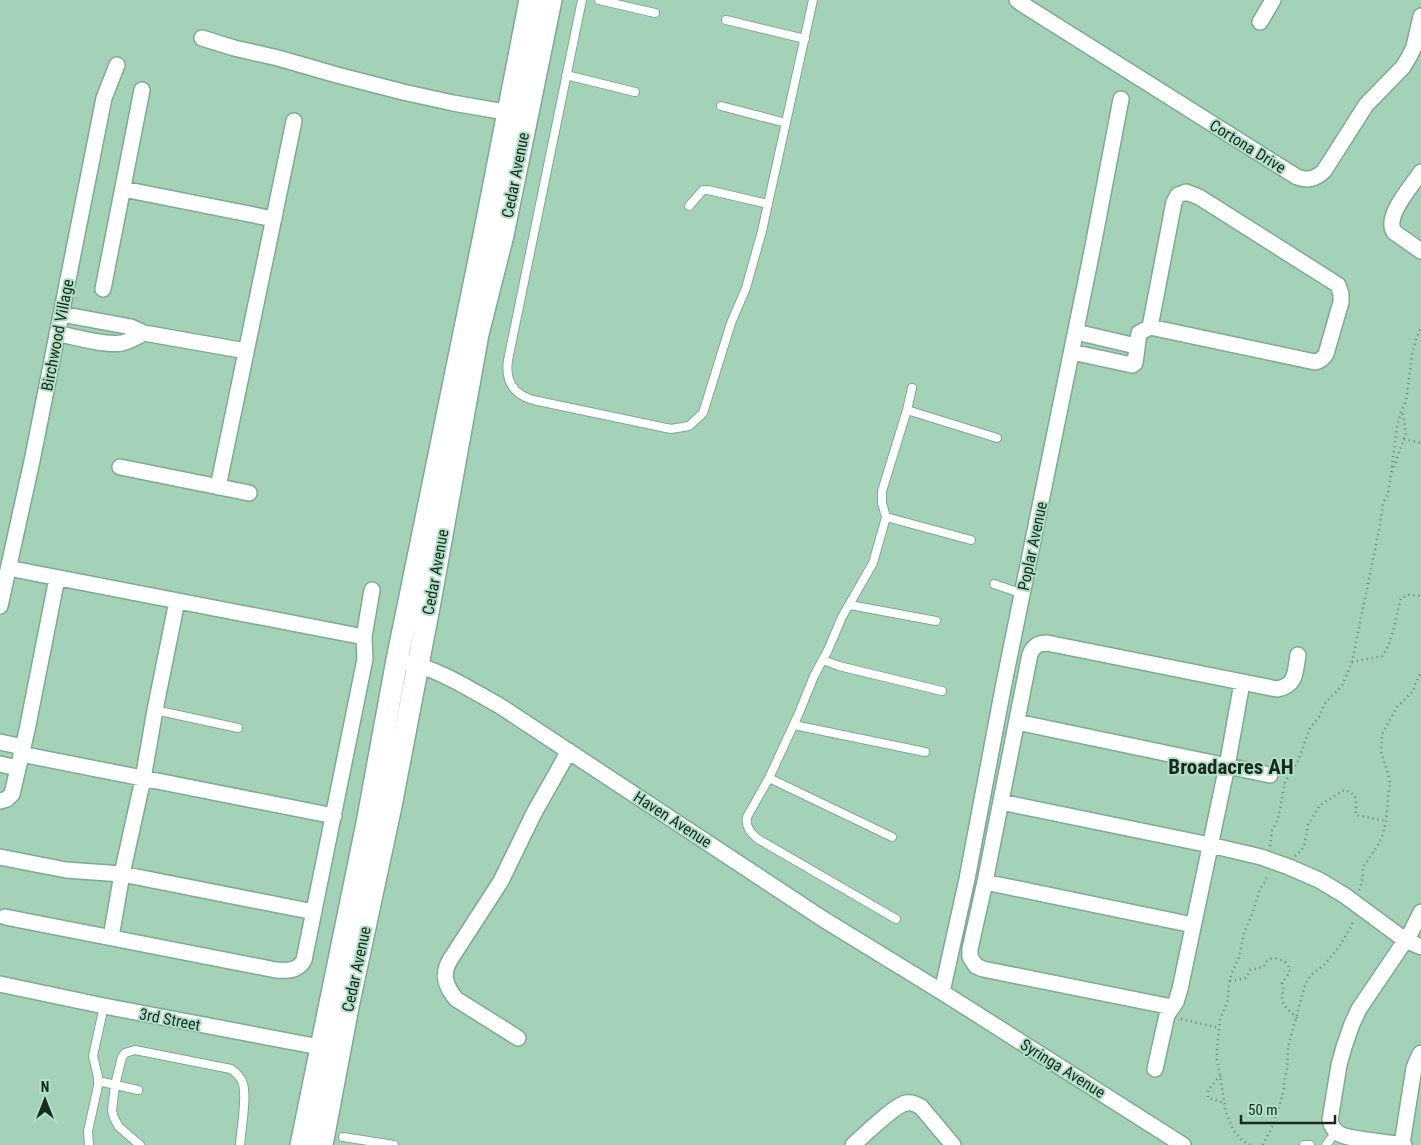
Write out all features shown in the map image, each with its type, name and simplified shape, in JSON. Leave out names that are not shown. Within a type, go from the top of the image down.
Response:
[{"type":"main road","name":"Cedar Avenue","points":[[518,115],[530,0]]},
{"type":"main road","name":"Cedar Avenue","points":[[322,1145],[331,1049],[367,823],[397,660],[455,420],[518,115],[551,0]]},
{"type":"main road","name":"Cedar Avenue","points":[[301,1145],[331,1049],[349,1002],[391,806],[418,665],[455,420]]},
{"type":"street","name":"Cortona Drive","points":[[1017,0],[1030,10],[1297,177],[1310,180],[1324,171],[1366,105],[1410,58],[1421,16]]},
{"type":"street","points":[[1260,22],[1273,0]]},
{"type":"street","points":[[202,38],[394,89],[453,103],[518,115]]},
{"type":"street","name":"Birchwood Village","points":[[0,606],[32,461],[104,98],[117,65]]},
{"type":"street","points":[[103,289],[142,90]]},
{"type":"street","name":"Poplar Avenue","points":[[942,992],[967,879],[1022,594],[1076,332],[1120,99]]},
{"type":"street","points":[[218,487],[294,121]]},
{"type":"street","points":[[1421,172],[1394,212],[1391,223],[1394,232],[1421,251]]},
{"type":"street","points":[[123,189],[274,219]]},
{"type":"street","points":[[1072,352],[1132,365],[1134,363],[1139,332],[1150,327],[1315,362],[1322,360],[1326,354],[1342,294],[1338,285],[1199,197],[1186,192],[1178,195],[1174,202],[1150,327]]},
{"type":"street","points":[[61,314],[131,327],[144,333],[246,351]]},
{"type":"street","points":[[1076,332],[1136,346]]},
{"type":"street","points":[[57,333],[109,343],[121,343],[144,333]]},
{"type":"street","points":[[120,467],[249,493]]},
{"type":"street","points":[[18,570],[364,637]]},
{"type":"street","points":[[0,801],[7,799],[11,795],[21,756],[57,578]]},
{"type":"street","points":[[5,917],[276,970],[289,971],[299,966],[304,960],[365,659],[364,637],[372,590]]},
{"type":"street","points":[[111,937],[177,601]]},
{"type":"street","points":[[1172,1007],[983,969],[976,966],[970,957],[970,949],[1030,654],[1035,646],[1042,643],[1053,644],[1277,689],[1288,687],[1293,679],[1298,655]]},
{"type":"street","name":"Haven Avenue","points":[[397,660],[432,670],[500,706],[823,919],[942,992]]},
{"type":"street","points":[[1155,1069],[1167,1015],[1176,1002],[1180,989],[1227,766],[1242,683]]},
{"type":"street","points":[[1017,722],[1270,775]]},
{"type":"street","points":[[0,742],[21,756],[334,816]]},
{"type":"street","points":[[518,1038],[456,999],[449,991],[445,970],[501,881],[539,805],[569,751]]},
{"type":"street","points":[[0,764],[21,756]]},
{"type":"street","points":[[1001,802],[1210,845],[1289,867],[1319,880],[1344,895],[1405,940],[1421,947]]},
{"type":"street","points":[[0,857],[66,870],[122,874],[314,912]]},
{"type":"street","points":[[985,882],[1193,925]]},
{"type":"street","points":[[1421,912],[1411,932],[1359,1009],[1348,1033],[1339,1065],[1331,1108],[1330,1120],[1336,1132],[1353,1138],[1403,1145],[1414,1068],[1421,1053]]},
{"type":"street","name":"3rd Street","points":[[0,984],[104,1006],[331,1049]]},
{"type":"street","name":"Syringa Avenue","points":[[942,992],[1183,1145]]},
{"type":"street","points":[[853,1145],[898,1107],[907,1103],[917,1104],[921,1107],[953,1145]]},
{"type":"lane","points":[[582,0],[508,360],[508,375],[510,382],[520,394],[527,398],[671,429],[692,424],[704,413],[731,323],[752,270],[813,0]]},
{"type":"lane","points":[[599,0],[655,13]]},
{"type":"lane","points":[[726,20],[805,38]]},
{"type":"lane","points":[[566,75],[635,92]]},
{"type":"lane","points":[[721,106],[786,122]]},
{"type":"lane","points":[[689,206],[704,190],[768,204]]},
{"type":"lane","points":[[896,919],[758,839],[752,834],[746,822],[794,725],[814,676],[842,617],[873,563],[886,517],[882,503],[882,491],[912,388]]},
{"type":"lane","points":[[907,410],[997,438]]},
{"type":"lane","points":[[886,517],[971,540]]},
{"type":"lane","points":[[994,584],[1022,594]]},
{"type":"lane","points":[[850,604],[936,621]]},
{"type":"lane","points":[[823,660],[839,666],[942,691]]},
{"type":"lane","points":[[155,710],[238,728]]},
{"type":"lane","points":[[794,725],[926,752]]},
{"type":"lane","points":[[769,778],[892,837]]},
{"type":"lane","points":[[89,1145],[87,1136],[98,1081],[93,1056],[104,1006]]},
{"type":"lane","points":[[140,1145],[119,1127],[112,1111],[115,1085],[122,1057],[125,1053],[135,1050],[231,1069],[236,1073],[241,1079],[244,1094],[240,1145]]},
{"type":"lane","points":[[98,1081],[138,1090]]},
{"type":"lane","points":[[1326,1145],[1336,1132]]},
{"type":"lane","points":[[342,1136],[394,1145]]},
{"type":"lane","points":[[1304,1145],[1310,1145]]},
{"type":"path","points":[[1250,1145],[1232,1130],[1226,1112],[1217,1060],[1220,1020],[1228,1000],[1230,981],[1240,956],[1244,933],[1260,888],[1268,877],[1272,831],[1278,819],[1286,782],[1298,761],[1310,728],[1319,717],[1326,702],[1342,686],[1353,662],[1383,503],[1388,494],[1397,427],[1406,401],[1412,356],[1421,328]]},
{"type":"path","points":[[1391,473],[1406,433],[1402,410]]},
{"type":"path","points":[[1404,439],[1421,443]]},
{"type":"path","points":[[1353,662],[1382,656],[1385,653],[1394,628],[1401,598],[1409,595],[1421,596]]},
{"type":"path","points":[[1289,867],[1290,860],[1304,846],[1308,825],[1315,812],[1320,805],[1344,790],[1350,791],[1356,798],[1356,815],[1386,821]]},
{"type":"path","points":[[1230,981],[1246,978],[1250,970],[1263,967],[1271,958],[1286,962],[1290,972],[1282,983],[1284,990],[1282,1000],[1284,1005],[1297,1018]]},
{"type":"path","points":[[1172,1007],[1180,1018],[1219,1028]]},
{"type":"path","points":[[1221,1076],[1214,1082],[1208,1092],[1208,1098],[1224,1103]]},
{"type":"path","points":[[1264,1144],[1270,1130]]},
{"type":"district","name":"Broadacres AH","points":[[1231,767]]}]
